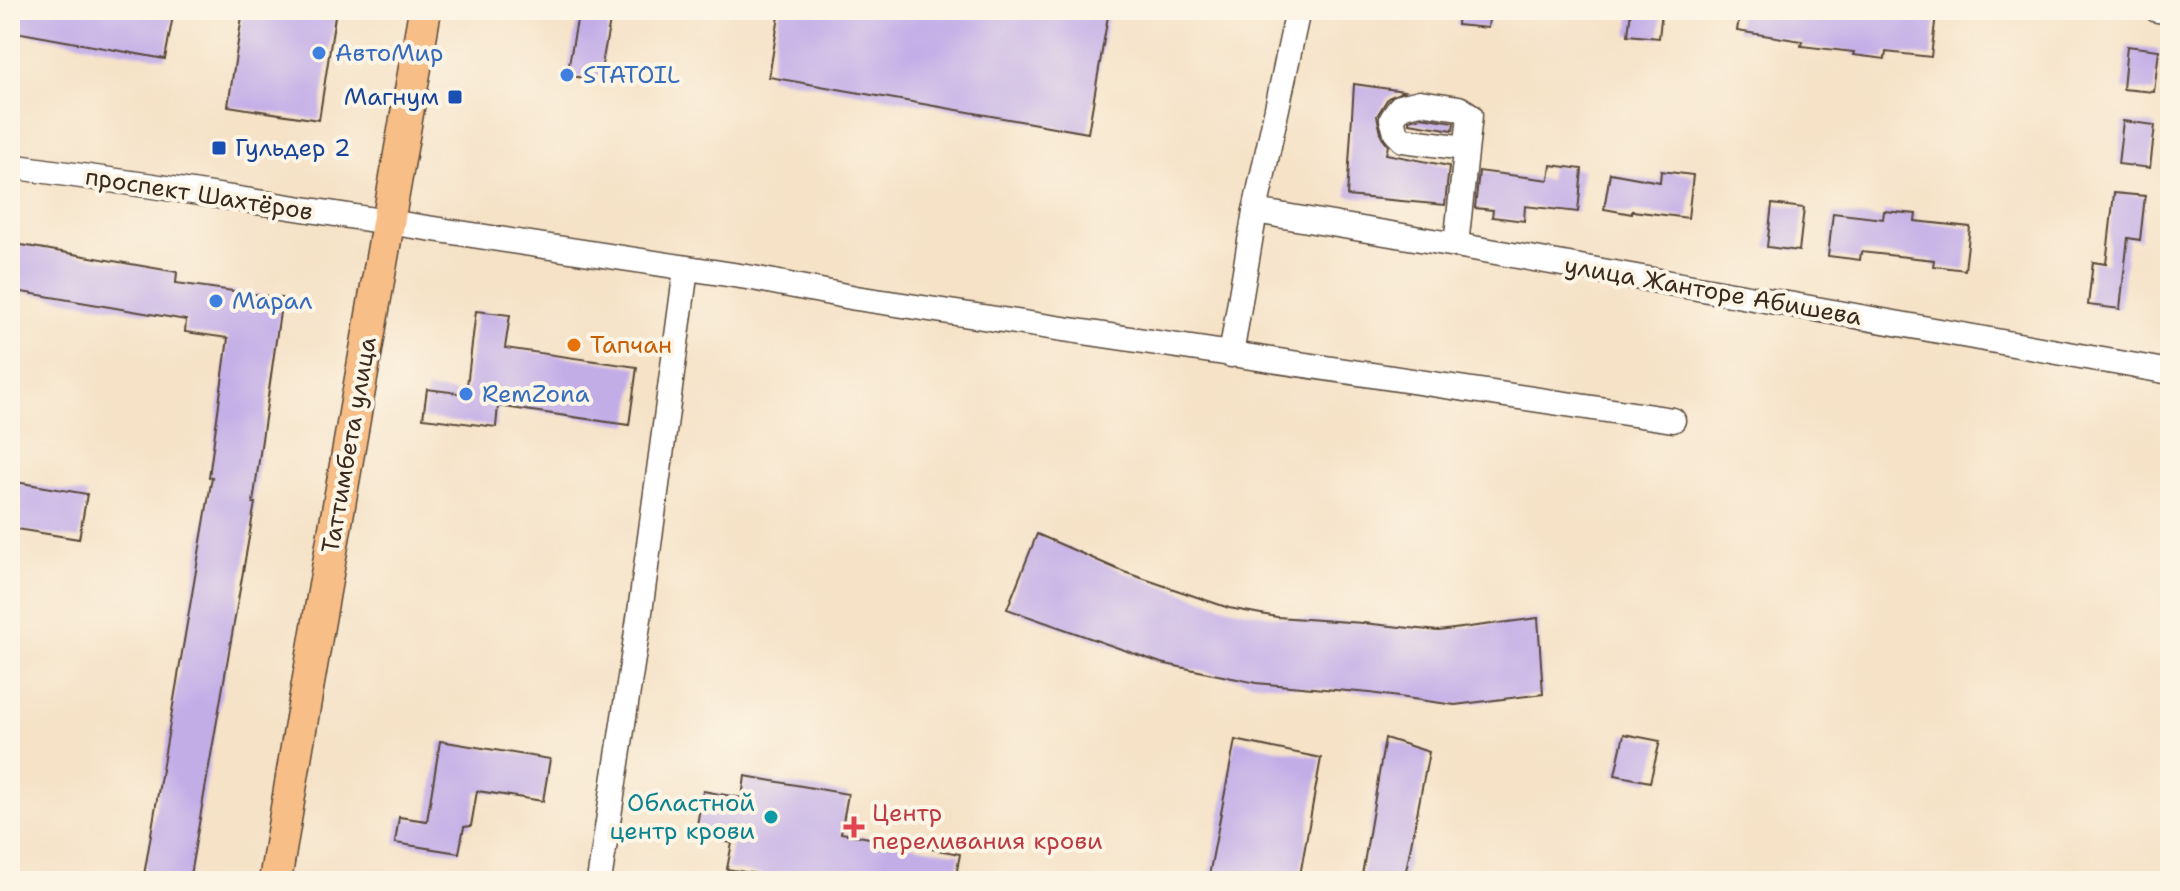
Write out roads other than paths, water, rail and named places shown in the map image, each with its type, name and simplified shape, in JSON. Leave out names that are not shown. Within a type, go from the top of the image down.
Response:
[{"type":"main road","name":"Таттимбета улица","points":[[275,881],[425,10]]},
{"type":"street","points":[[1231,355],[1255,211],[1298,10]]},
{"type":"street","points":[[2157,10],[2170,12]]},
{"type":"street","points":[[1456,245],[1465,148]]},
{"type":"street","name":"проспект Шахтёров","points":[[10,166],[753,278],[856,298],[1673,420]]},
{"type":"street","name":"улица Жанторе Абишева","points":[[1255,211],[2170,372]]},
{"type":"street","points":[[599,881],[640,612],[686,269]]},
{"type":"street","points":[[2170,366],[2170,372]]},
{"type":"place","name":"АвтоМир","points":[[319,53]]},
{"type":"place","name":"STATOIL","points":[[567,75]]},
{"type":"place","name":"Магнум","points":[[455,97]]},
{"type":"place","name":"Гульдер 2","points":[[219,148]]},
{"type":"place","name":"Марал","points":[[216,301]]},
{"type":"place","name":"Тапчан","points":[[574,345]]},
{"type":"place","name":"RemZona","points":[[466,394]]},
{"type":"place","name":"Областной центр крови","points":[[771,817]]},
{"type":"place","name":"Центр переливания крови","points":[[854,827]]}]
